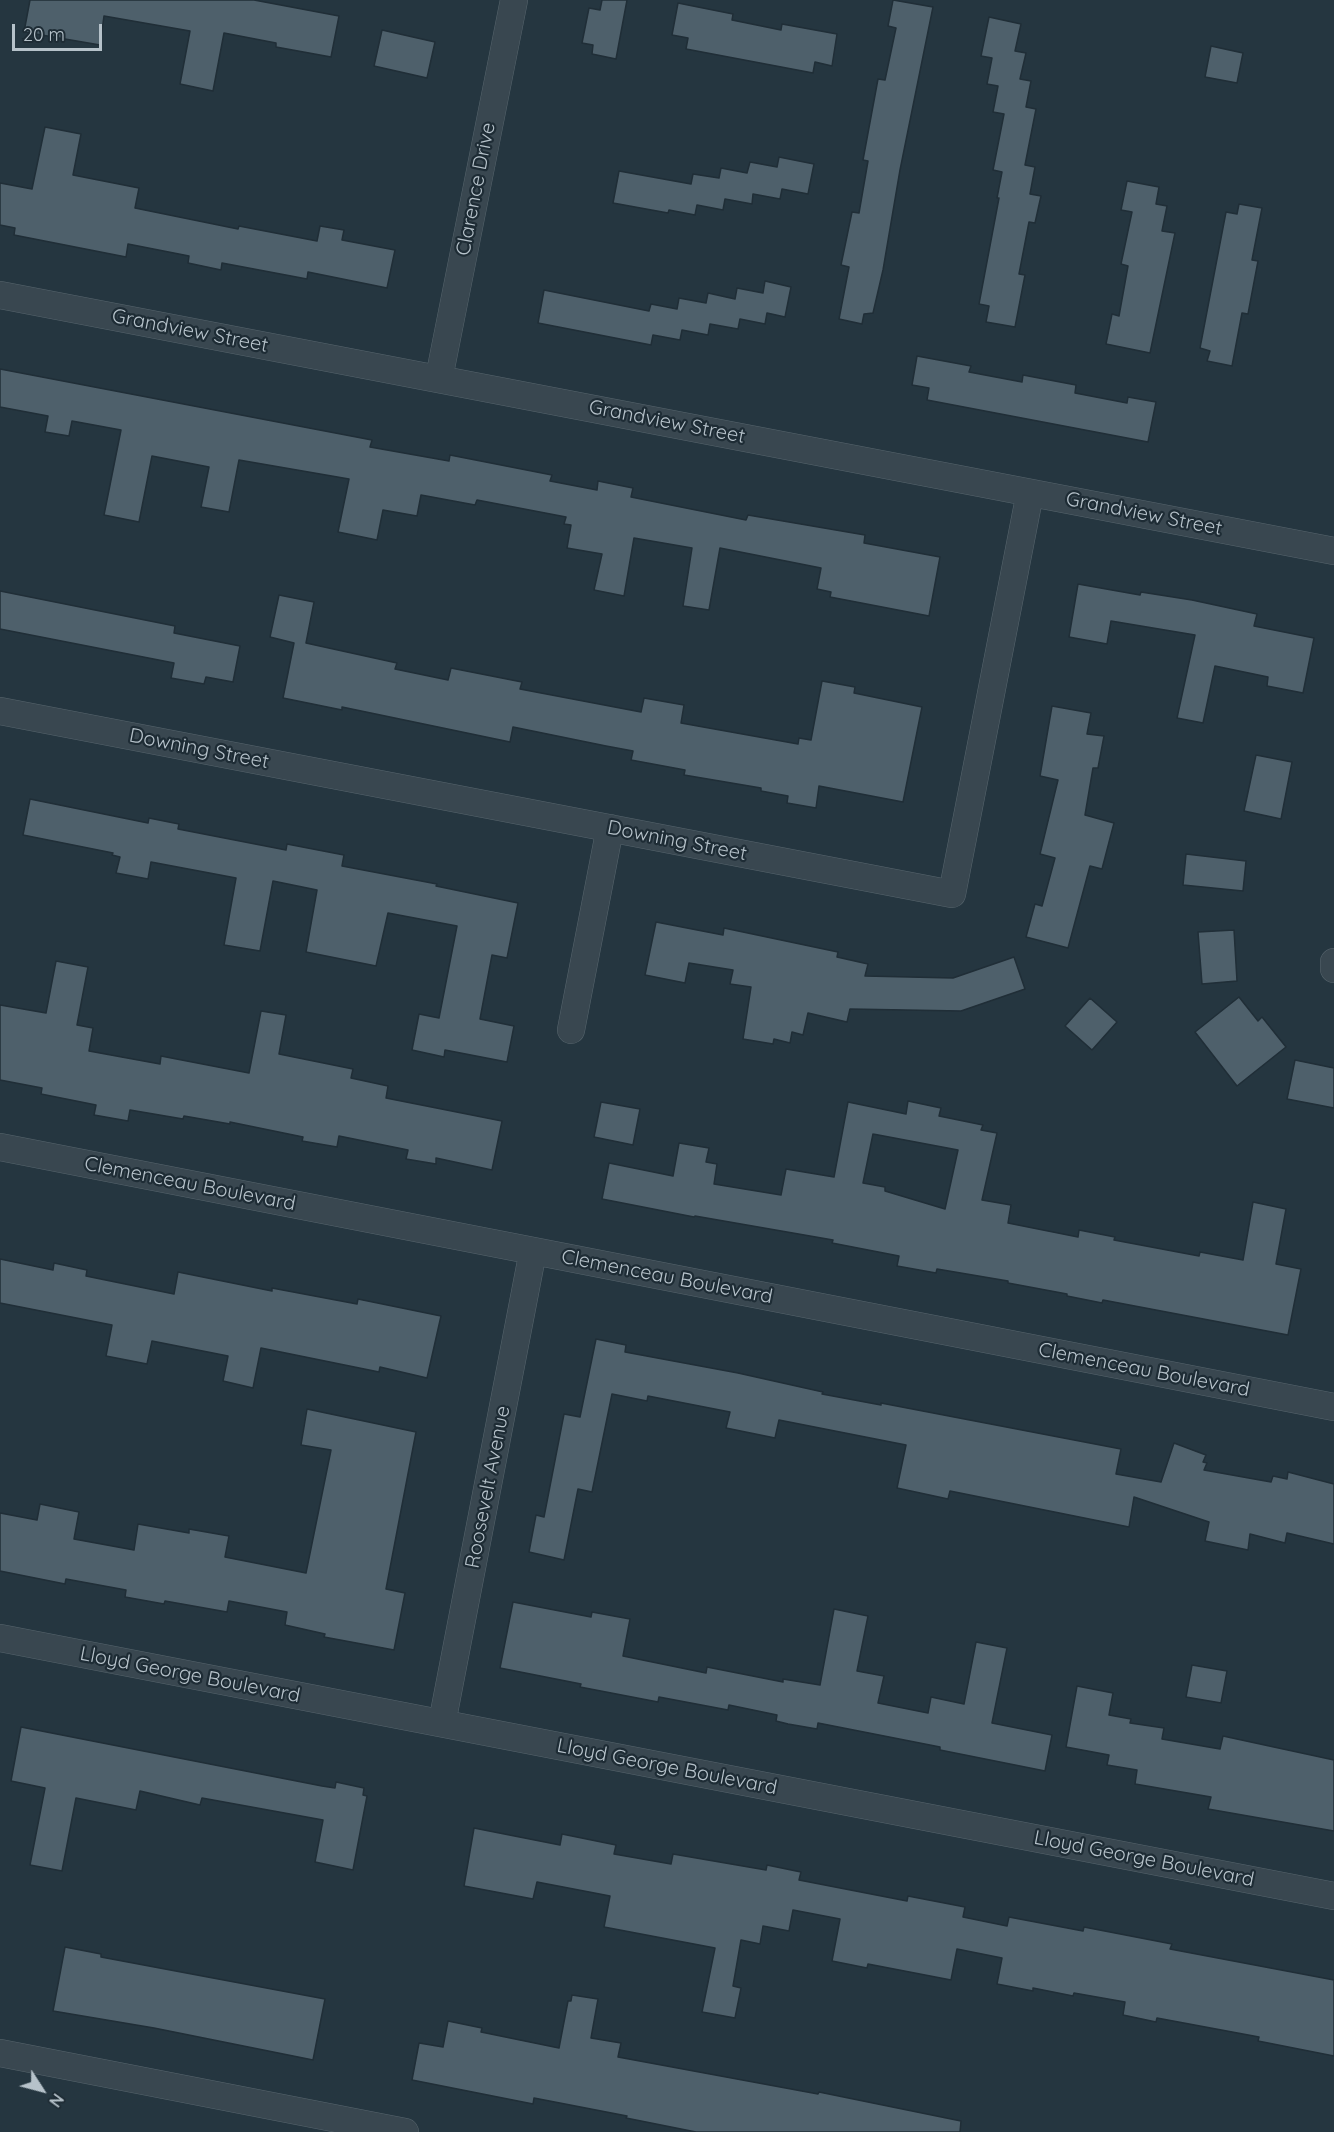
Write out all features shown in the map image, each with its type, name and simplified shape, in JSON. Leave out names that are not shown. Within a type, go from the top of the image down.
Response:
[{"type":"street","name":"Clarence Drive","points":[[439,378],[514,0]]},
{"type":"street","name":"Grandview Street","points":[[0,295],[1334,550]]},
{"type":"street","name":"Downing Street","points":[[0,711],[952,894],[1030,493]]},
{"type":"street","points":[[572,1030],[610,828]]},
{"type":"street","points":[[1334,962],[1334,969]]},
{"type":"street","name":"Clemenceau Boulevard","points":[[0,1147],[1334,1407]]},
{"type":"street","name":"Roosevelt Avenue","points":[[442,1724],[533,1251]]},
{"type":"street","name":"Lloyd George Boulevard","points":[[0,1638],[1334,1896]]},
{"type":"street","points":[[0,2054],[370,2129],[405,2132]]},
{"type":"building","points":[[30,0],[254,0],[339,16],[331,57],[276,47],[276,43],[224,33],[213,91],[180,84],[190,31],[104,16],[100,45],[24,32]]},
{"type":"building","points":[[602,0],[627,0],[616,59],[592,54],[593,45],[582,43],[589,8],[600,10]]},
{"type":"building","points":[[893,0],[933,7],[900,170],[883,270],[873,313],[864,314],[862,324],[839,319],[849,267],[841,265],[852,212],[859,213],[868,161],[863,160],[878,79],[885,80],[896,28],[888,26]]},
{"type":"building","points":[[678,3],[733,14],[732,20],[781,30],[782,24],[837,34],[832,66],[815,62],[813,73],[686,49],[688,38],[672,35]]},
{"type":"building","points":[[989,17],[1021,24],[1015,51],[1026,53],[1020,79],[1031,81],[1026,107],[1036,109],[1025,165],[1035,167],[1030,194],[1041,196],[1035,223],[1029,222],[1019,274],[1025,275],[1015,327],[986,322],[989,306],[979,304],[1002,172],[993,170],[1004,114],[993,112],[998,86],[987,84],[992,58],[981,56]]},
{"type":"building","points":[[382,30],[435,42],[427,78],[374,66]]},
{"type":"building","points":[[1211,46],[1243,53],[1237,83],[1205,77]]},
{"type":"building","points":[[45,127],[81,134],[73,175],[139,188],[135,208],[238,229],[239,226],[317,241],[320,226],[344,230],[342,240],[395,250],[387,288],[308,272],[307,279],[222,263],[221,270],[188,263],[189,256],[128,244],[126,257],[14,235],[15,228],[0,225],[0,183],[32,189]]},
{"type":"building","points":[[779,157],[814,164],[808,194],[782,189],[780,199],[753,194],[752,204],[725,199],[723,210],[697,205],[695,215],[669,210],[668,213],[613,203],[619,171],[691,184],[693,174],[719,178],[721,168],[747,173],[750,162],[777,167]]},
{"type":"building","points":[[1127,181],[1159,187],[1156,204],[1167,206],[1162,231],[1175,233],[1150,353],[1106,344],[1112,314],[1119,316],[1128,266],[1121,264],[1132,212],[1121,210]]},
{"type":"building","points":[[1239,204],[1262,208],[1252,260],[1258,261],[1248,314],[1242,313],[1232,366],[1207,361],[1210,351],[1200,348],[1226,212],[1237,214]]},
{"type":"building","points":[[765,281],[791,287],[785,317],[767,313],[765,324],[740,319],[738,329],[710,324],[708,335],[682,330],[680,340],[653,335],[651,345],[538,323],[544,290],[649,311],[651,304],[677,309],[679,298],[706,303],[708,293],[735,299],[737,288],[763,293]]},
{"type":"building","points":[[917,356],[971,366],[969,372],[1022,382],[1023,375],[1076,385],[1075,393],[1127,403],[1128,397],[1156,402],[1148,442],[927,400],[929,388],[912,385]]},
{"type":"building","points":[[0,369],[372,440],[370,447],[449,461],[450,455],[552,475],[550,481],[597,490],[598,481],[633,488],[631,497],[746,520],[748,515],[865,535],[864,543],[940,557],[929,616],[830,597],[831,592],[817,589],[821,568],[720,548],[709,610],[683,606],[692,548],[634,538],[624,596],[594,590],[602,554],[567,548],[571,525],[564,524],[566,517],[477,500],[475,505],[421,495],[417,516],[383,510],[377,540],[338,532],[349,479],[239,460],[229,512],[201,507],[209,467],[152,456],[139,522],[104,515],[121,430],[72,421],[69,436],[45,432],[48,416],[0,407]]},
{"type":"building","points":[[1078,584],[1140,595],[1141,592],[1192,600],[1257,614],[1254,626],[1314,638],[1303,693],[1267,686],[1268,677],[1215,666],[1203,723],[1177,718],[1195,635],[1111,621],[1107,644],[1069,637]]},
{"type":"building","points":[[0,591],[175,626],[174,633],[240,646],[233,682],[206,677],[204,684],[171,678],[174,663],[0,629]]},
{"type":"building","points":[[279,595],[314,602],[306,643],[397,663],[395,669],[448,680],[451,668],[522,682],[520,689],[641,712],[644,698],[684,705],[681,723],[798,744],[799,738],[811,740],[822,681],[855,687],[854,693],[922,707],[903,802],[819,786],[816,808],[787,803],[788,796],[761,791],[761,788],[684,775],[685,770],[631,760],[633,751],[513,727],[510,742],[342,707],[342,710],[283,698],[294,643],[270,637]]},
{"type":"building","points":[[1052,706],[1091,713],[1087,734],[1104,736],[1098,768],[1093,768],[1085,815],[1114,823],[1102,869],[1090,866],[1068,948],[1026,937],[1035,904],[1042,906],[1055,858],[1040,854],[1058,780],[1040,776]]},
{"type":"building","points":[[1256,755],[1292,762],[1281,819],[1244,811]]},
{"type":"building","points":[[30,799],[148,823],[149,818],[179,824],[178,829],[286,850],[287,844],[344,855],[342,866],[437,884],[436,886],[518,903],[507,958],[492,955],[480,1019],[514,1026],[507,1062],[445,1050],[444,1057],[412,1050],[419,1014],[439,1018],[457,926],[388,913],[376,966],[306,952],[317,890],[273,881],[260,951],[224,945],[236,878],[151,862],[148,879],[116,873],[120,857],[112,855],[113,853],[23,835]]},
{"type":"building","points":[[1186,854],[1246,861],[1243,891],[1183,885]]},
{"type":"building","points":[[656,922],[723,935],[724,928],[838,952],[837,957],[868,964],[865,976],[953,978],[1014,957],[1025,989],[961,1011],[850,1009],[847,1022],[808,1013],[803,1035],[792,1032],[790,1043],[774,1039],[773,1044],[743,1039],[751,987],[730,984],[733,970],[689,963],[685,983],[645,975]]},
{"type":"building","points":[[1234,930],[1237,981],[1202,984],[1198,932]]},
{"type":"building","points":[[56,961],[88,967],[77,1025],[93,1028],[89,1051],[160,1064],[161,1056],[249,1073],[261,1011],[286,1015],[279,1054],[353,1069],[351,1078],[388,1086],[386,1098],[502,1121],[492,1170],[436,1158],[436,1164],[406,1159],[408,1150],[339,1136],[337,1147],[302,1141],[303,1137],[230,1122],[230,1124],[184,1116],[183,1119],[130,1110],[128,1121],[94,1115],[96,1105],[41,1094],[42,1088],[0,1080],[0,1005],[46,1013]]},
{"type":"building","points":[[1239,997],[1258,1021],[1262,1017],[1286,1047],[1237,1086],[1195,1032]]},
{"type":"building","points":[[1090,998],[1117,1022],[1092,1050],[1065,1026]]},
{"type":"building","points":[[1295,1060],[1334,1068],[1334,1108],[1287,1099]]},
{"type":"building","points":[[908,1101],[941,1108],[939,1116],[983,1125],[981,1130],[997,1133],[982,1200],[1011,1205],[1008,1223],[1078,1237],[1079,1230],[1115,1237],[1114,1240],[1199,1256],[1200,1252],[1243,1260],[1253,1202],[1286,1209],[1276,1264],[1301,1269],[1288,1335],[1103,1300],[1102,1303],[1008,1283],[1008,1281],[937,1269],[936,1273],[897,1266],[899,1256],[832,1243],[833,1240],[602,1199],[609,1163],[673,1176],[679,1143],[709,1148],[706,1162],[717,1164],[714,1184],[781,1195],[786,1169],[834,1177],[848,1102],[906,1114]],"holes":[[[873,1134],[958,1150],[945,1209],[885,1191],[885,1187],[863,1183]]]},
{"type":"building","points":[[601,1102],[640,1109],[633,1145],[594,1137]]},
{"type":"building","points":[[0,1259],[53,1270],[54,1263],[87,1270],[86,1276],[174,1294],[178,1272],[272,1291],[272,1288],[357,1304],[358,1299],[441,1316],[427,1378],[380,1367],[379,1372],[261,1348],[253,1388],[223,1381],[228,1356],[152,1341],[147,1364],[106,1356],[112,1325],[0,1303]]},
{"type":"building","points":[[596,1339],[626,1345],[625,1352],[738,1373],[823,1392],[822,1394],[881,1405],[881,1403],[1121,1449],[1116,1474],[1161,1482],[1174,1443],[1206,1455],[1203,1462],[1207,1463],[1204,1470],[1271,1482],[1273,1476],[1287,1479],[1288,1472],[1334,1484],[1334,1544],[1287,1533],[1285,1543],[1250,1534],[1248,1550],[1205,1541],[1209,1522],[1134,1497],[1129,1527],[950,1491],[948,1499],[897,1488],[906,1445],[779,1420],[775,1438],[726,1428],[730,1412],[648,1396],[647,1401],[612,1394],[592,1492],[578,1489],[564,1560],[529,1552],[536,1515],[544,1517],[564,1414],[580,1417]]},
{"type":"building","points":[[307,1409],[416,1432],[386,1589],[405,1593],[394,1650],[324,1637],[325,1634],[285,1625],[287,1612],[229,1601],[227,1612],[165,1601],[164,1604],[125,1597],[126,1590],[66,1579],[65,1584],[0,1571],[0,1513],[37,1520],[40,1504],[79,1512],[74,1539],[134,1550],[138,1524],[189,1533],[189,1529],[229,1536],[225,1557],[306,1573],[331,1450],[301,1445]]},
{"type":"building","points":[[513,1602],[591,1617],[592,1612],[630,1619],[623,1656],[706,1673],[707,1667],[783,1682],[783,1679],[820,1685],[834,1609],[868,1616],[857,1671],[884,1676],[878,1703],[928,1713],[931,1697],[964,1704],[976,1642],[1007,1648],[992,1723],[1052,1735],[1045,1771],[818,1723],[817,1729],[788,1724],[776,1721],[777,1715],[729,1705],[728,1710],[659,1697],[658,1702],[500,1668]]},
{"type":"building","points":[[1192,1665],[1227,1671],[1221,1703],[1186,1697]]},
{"type":"building","points":[[1077,1686],[1113,1693],[1109,1715],[1131,1719],[1130,1723],[1164,1728],[1162,1739],[1220,1749],[1223,1736],[1334,1760],[1334,1831],[1208,1809],[1211,1797],[1135,1784],[1137,1770],[1107,1765],[1109,1755],[1066,1747]]},
{"type":"building","points":[[21,1727],[322,1786],[335,1788],[336,1782],[364,1788],[363,1795],[367,1796],[353,1870],[315,1862],[323,1820],[202,1798],[200,1805],[140,1791],[136,1810],[76,1798],[62,1871],[30,1865],[45,1788],[11,1781]]},
{"type":"building","points":[[474,1828],[560,1845],[562,1834],[616,1845],[614,1854],[671,1864],[673,1854],[766,1870],[767,1865],[801,1872],[799,1880],[907,1901],[908,1896],[965,1907],[963,1917],[1007,1926],[1009,1917],[1083,1931],[1084,1927],[1172,1944],[1170,1949],[1334,1980],[1334,2056],[1258,2041],[1259,2037],[1157,2018],[1156,2022],[1123,2015],[1125,2002],[1074,1993],[1073,1996],[1033,1988],[1033,1991],[997,1984],[1002,1958],[957,1949],[951,1980],[868,1964],[867,1968],[832,1961],[840,1919],[793,1910],[789,1931],[763,1926],[760,1944],[741,1940],[733,1986],[741,1988],[735,2018],[702,2012],[715,1948],[604,1927],[610,1896],[537,1882],[533,1899],[464,1886]]},
{"type":"building","points":[[65,1947],[101,1954],[101,1957],[325,1999],[313,2060],[154,2028],[53,2011]]},
{"type":"building","points":[[572,1995],[598,1999],[591,2038],[621,2043],[618,2057],[818,2094],[819,2092],[961,2121],[960,2132],[696,2132],[534,2098],[533,2104],[412,2080],[419,2043],[443,2047],[448,2021],[482,2028],[481,2032],[559,2048],[568,2001],[571,2001]]}]
